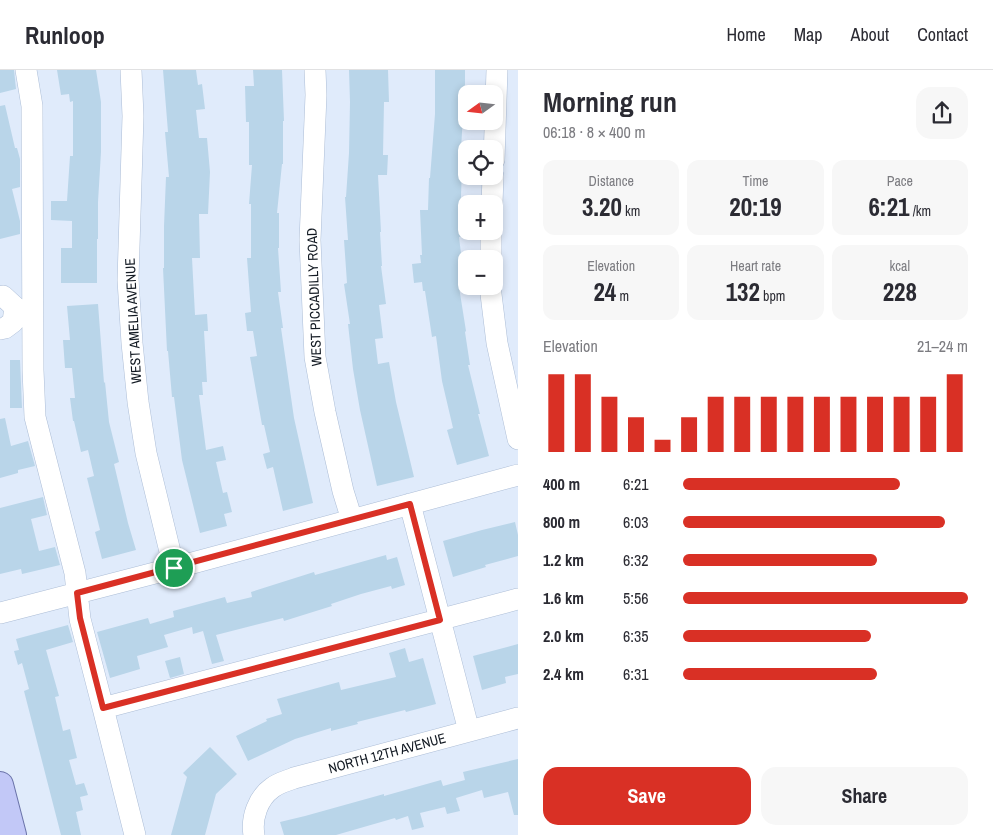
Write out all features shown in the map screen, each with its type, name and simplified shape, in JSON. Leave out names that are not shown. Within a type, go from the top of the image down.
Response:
[{"type":"main road","points":[[0,785],[13,835]]},
{"type":"street","points":[[26,70],[32,106],[33,370],[35,417],[75,573],[80,618],[135,835]]},
{"type":"street","name":"WEST AMELIA AVENUE","points":[[130,70],[133,116],[128,280],[132,343],[146,453],[174,568]]},
{"type":"street","name":"WEST PICCADILLY ROAD","points":[[315,70],[316,95],[310,240],[315,357],[327,421],[343,491],[352,520]]},
{"type":"street","points":[[495,140],[497,70]]},
{"type":"street","points":[[491,295],[497,343],[518,439]]},
{"type":"street","points":[[0,297],[3,296],[16,307],[13,322],[0,330]]},
{"type":"street","points":[[0,613],[518,475]]},
{"type":"street","points":[[410,504],[469,731]]},
{"type":"street","points":[[103,708],[518,599]]},
{"type":"street","name":"NORTH 12TH AVENUE","points":[[254,835],[255,816],[261,799],[272,787],[294,778],[518,718]]},
{"type":"building","points":[[0,70],[14,70],[16,89],[0,93]]},
{"type":"building","points":[[57,70],[96,70],[101,102],[97,283],[61,283],[61,248],[72,248],[72,221],[51,220],[51,201],[67,201],[70,156],[73,156],[73,101],[70,102],[69,94],[61,95]]},
{"type":"building","points":[[163,70],[196,70],[198,85],[202,84],[205,109],[196,110],[199,138],[207,138],[210,172],[208,214],[199,214],[200,258],[192,258],[195,315],[207,314],[208,331],[204,331],[207,382],[202,382],[203,395],[199,395],[206,450],[223,446],[226,460],[216,462],[223,493],[227,492],[232,512],[224,514],[227,526],[200,533],[182,460],[167,351],[163,268],[166,177],[169,177],[165,132],[168,132]]},
{"type":"building","points":[[253,70],[282,70],[283,164],[277,213],[279,213],[278,248],[281,292],[278,292],[283,328],[281,328],[294,418],[313,503],[283,511],[273,467],[267,469],[263,454],[270,452],[264,425],[262,425],[250,357],[257,356],[253,331],[247,331],[245,313],[251,312],[247,258],[251,258],[251,204],[249,204],[252,165],[249,165],[249,122],[246,122],[245,86],[254,86]]},
{"type":"building","points":[[349,70],[388,70],[389,102],[384,102],[383,155],[388,155],[387,175],[378,175],[381,266],[386,304],[379,305],[383,338],[375,339],[378,364],[389,362],[396,402],[414,477],[377,486],[353,369],[348,324],[350,324],[344,284],[347,283],[344,240],[348,240],[345,197],[349,153]]},
{"type":"building","points":[[435,70],[465,70],[465,85],[458,85],[458,130],[462,130],[462,140],[458,140],[458,185],[461,185],[461,195],[458,195],[458,240],[461,250],[458,250],[458,295],[460,295],[466,331],[470,365],[468,365],[489,456],[457,465],[447,430],[453,428],[442,381],[436,336],[432,337],[422,282],[414,283],[412,264],[421,263],[420,210],[428,210],[435,114]]},
{"type":"building","points":[[5,105],[15,148],[17,148],[20,159],[20,187],[12,189],[20,221],[20,234],[0,239],[0,106]]},
{"type":"building","points":[[98,304],[109,422],[119,462],[114,464],[136,550],[102,559],[95,532],[100,530],[87,478],[94,476],[88,450],[81,452],[73,421],[70,398],[75,398],[72,368],[65,368],[63,340],[70,340],[67,306]]},
{"type":"building","points":[[10,360],[20,360],[22,408],[10,408]]},
{"type":"building","points":[[5,418],[11,446],[28,441],[35,466],[18,470],[18,473],[0,478],[0,419]]},
{"type":"building","points":[[43,497],[47,515],[31,519],[39,551],[55,547],[60,565],[22,574],[21,569],[0,574],[0,508]]},
{"type":"building","points":[[515,522],[518,535],[518,556],[485,565],[486,567],[453,577],[443,541]]},
{"type":"building","points":[[386,555],[387,560],[397,557],[405,585],[392,589],[391,586],[361,594],[331,604],[332,606],[284,621],[283,618],[216,635],[224,661],[212,664],[203,631],[193,634],[192,627],[164,635],[168,647],[137,656],[140,669],[110,678],[97,632],[148,618],[150,624],[174,617],[173,611],[225,597],[227,603],[252,597],[251,592],[314,572],[315,575]]},
{"type":"building","points":[[68,625],[73,642],[46,650],[59,696],[55,697],[63,731],[70,729],[77,758],[69,760],[76,785],[84,783],[88,795],[80,797],[83,810],[76,812],[81,835],[61,835],[24,691],[29,689],[22,663],[18,665],[14,651],[19,650],[16,639]]},
{"type":"building","points":[[518,644],[518,674],[505,677],[506,683],[482,690],[473,656]]},
{"type":"building","points":[[405,648],[409,662],[423,658],[436,704],[357,722],[358,724],[331,731],[331,728],[295,739],[248,761],[236,736],[267,721],[266,719],[282,714],[277,699],[339,682],[341,690],[396,677],[389,653]]},
{"type":"building","points":[[180,657],[184,674],[170,678],[165,661]]},
{"type":"building","points":[[210,747],[237,774],[216,794],[205,835],[171,835],[187,777],[183,773]]},
{"type":"building","points":[[518,759],[518,815],[514,815],[508,792],[484,798],[482,790],[456,798],[460,811],[447,814],[445,807],[420,813],[424,827],[412,830],[408,816],[336,835],[284,835],[280,822],[441,780],[443,786],[465,780],[463,772]]},
{"type":"route","points":[[410,504],[440,620],[103,708],[80,618],[77,593],[174,568],[410,504]]}]
